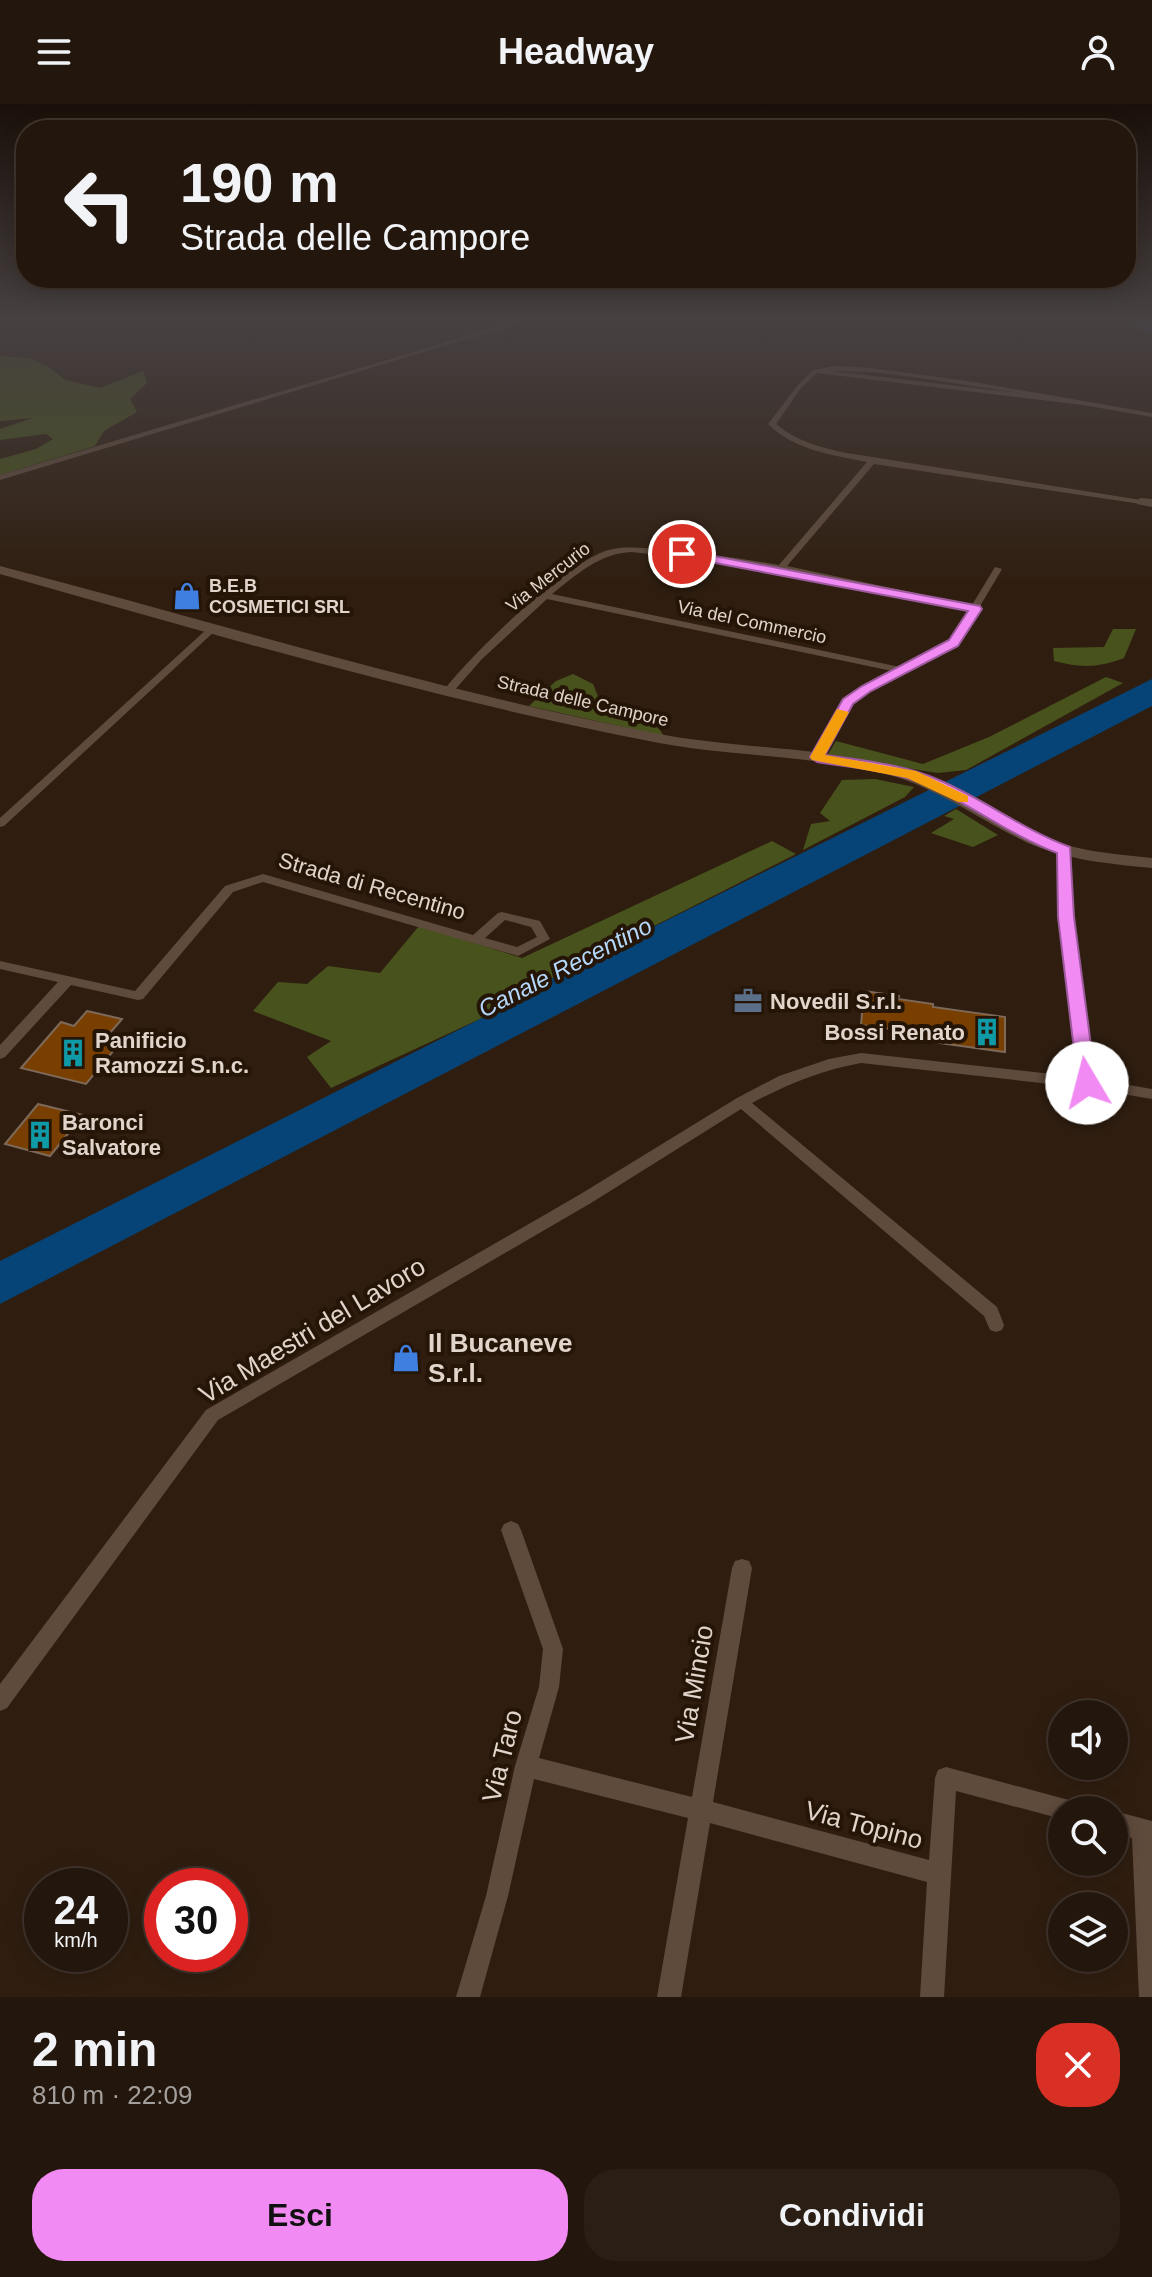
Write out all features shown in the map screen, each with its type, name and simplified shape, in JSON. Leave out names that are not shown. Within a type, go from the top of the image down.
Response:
[{"type":"street","points":[[0,478],[232,408]]},
{"type":"street","points":[[783,408],[772,424],[783,433],[872,461],[1148,502]]},
{"type":"street","points":[[1113,408],[1152,415]]},
{"type":"street","points":[[779,570],[872,461]]},
{"type":"street","name":"Via Mercurio","points":[[449,690],[461,673],[498,637],[584,566],[610,551],[682,554],[976,609]]},
{"type":"street","points":[[817,757],[848,702],[954,643],[998,569]]},
{"type":"street","name":"Strada delle Campore","points":[[0,570],[357,669],[694,747],[865,764],[936,784],[1035,839],[1064,850],[1152,863]]},
{"type":"street","name":"Via del Commercio","points":[[548,596],[902,670]]},
{"type":"street","points":[[0,824],[211,630]]},
{"type":"street","points":[[1064,850],[1067,931],[1087,1083]]},
{"type":"street","name":"Strada di Recentino","points":[[0,965],[138,996],[229,889],[263,878],[476,939]]},
{"type":"street","points":[[0,1054],[68,980]]},
{"type":"street","name":"Via Maestri del Lavoro","points":[[0,1701],[212,1415],[585,1199],[742,1102],[799,1075],[829,1064],[861,1058],[1087,1083],[1152,1094]]},
{"type":"street","points":[[742,1102],[991,1312],[996,1325]]},
{"type":"street","name":"Via Taro","points":[[468,1997],[497,1896],[526,1766],[549,1687],[553,1649],[511,1530]]},
{"type":"street","name":"Via Mincio","points":[[669,1997],[742,1568]]},
{"type":"street","points":[[526,1766],[702,1810]]},
{"type":"street","points":[[939,1874],[946,1778],[1048,1805]]},
{"type":"street","name":"Via Topino","points":[[702,1810],[939,1874],[932,1997]]},
{"type":"street","points":[[1128,1826],[1148,1831],[1151,1997]]},
{"type":"green space","points":[[0,408],[135,408],[137,412],[104,431],[95,446],[0,475],[0,459],[36,449],[53,439],[46,434],[0,440],[0,429],[33,418],[0,421]]},
{"type":"green space","points":[[1113,629],[1136,629],[1124,658],[1089,666],[1054,661],[1053,648],[1104,647]]},
{"type":"green space","points":[[573,674],[593,684],[604,711],[654,722],[664,736],[529,706],[556,681]]},
{"type":"green space","points":[[1106,677],[1123,683],[966,770],[938,773],[827,756],[836,741],[923,764],[989,737]]},
{"type":"green space","points":[[875,779],[914,787],[905,797],[803,850],[811,824],[830,821],[820,813],[842,780]]},
{"type":"green space","points":[[956,809],[998,835],[973,847],[931,833],[954,819],[944,816]]},
{"type":"green space","points":[[772,841],[796,854],[569,969],[482,1018],[331,1088],[307,1057],[331,1041],[253,1011],[278,982],[307,984],[328,966],[380,973],[419,926],[522,958]]},
{"type":"water","points":[[1152,679],[1152,706],[0,1304],[0,1261],[482,1018],[569,969]]},
{"type":"building","points":[[864,991],[899,996],[898,999],[933,1004],[933,1007],[1005,1017],[1005,1052],[932,1042],[933,1039],[896,1034],[897,1030],[861,1025]]},
{"type":"building","name":"Panificio Ramozzi S.n.c.","points":[[87,1011],[122,1019],[109,1034],[124,1038],[86,1084],[21,1068],[61,1022],[74,1026]]},
{"type":"building","name":"Baronci Salvatore","points":[[38,1104],[83,1115],[50,1156],[5,1144]]},
{"type":"slow traffic","points":[[842,712],[817,757],[911,774],[963,799]]},
{"type":"place","name":"B.E.B COSMETICI SRL","points":[[187,596]]},
{"type":"place","name":"Novedil S.r.l.","points":[[748,1001]]},
{"type":"place","name":"Bossi Renato","points":[[987,1032]]},
{"type":"place","name":"Panificio Ramozzi S.n.c.","points":[[73,1053]]},
{"type":"place","name":"Baronci Salvatore","points":[[40,1135]]},
{"type":"place","name":"Il Bucaneve S.r.l.","points":[[406,1358]]},
{"type":"route","points":[[682,554],[718,558],[976,609],[954,643],[866,688],[848,702],[817,757],[911,774],[936,784],[1035,839],[1064,850],[1073,989],[1087,1083]]},
{"type":"water label","name":"Canale Recentino","points":[[565,967]]}]
